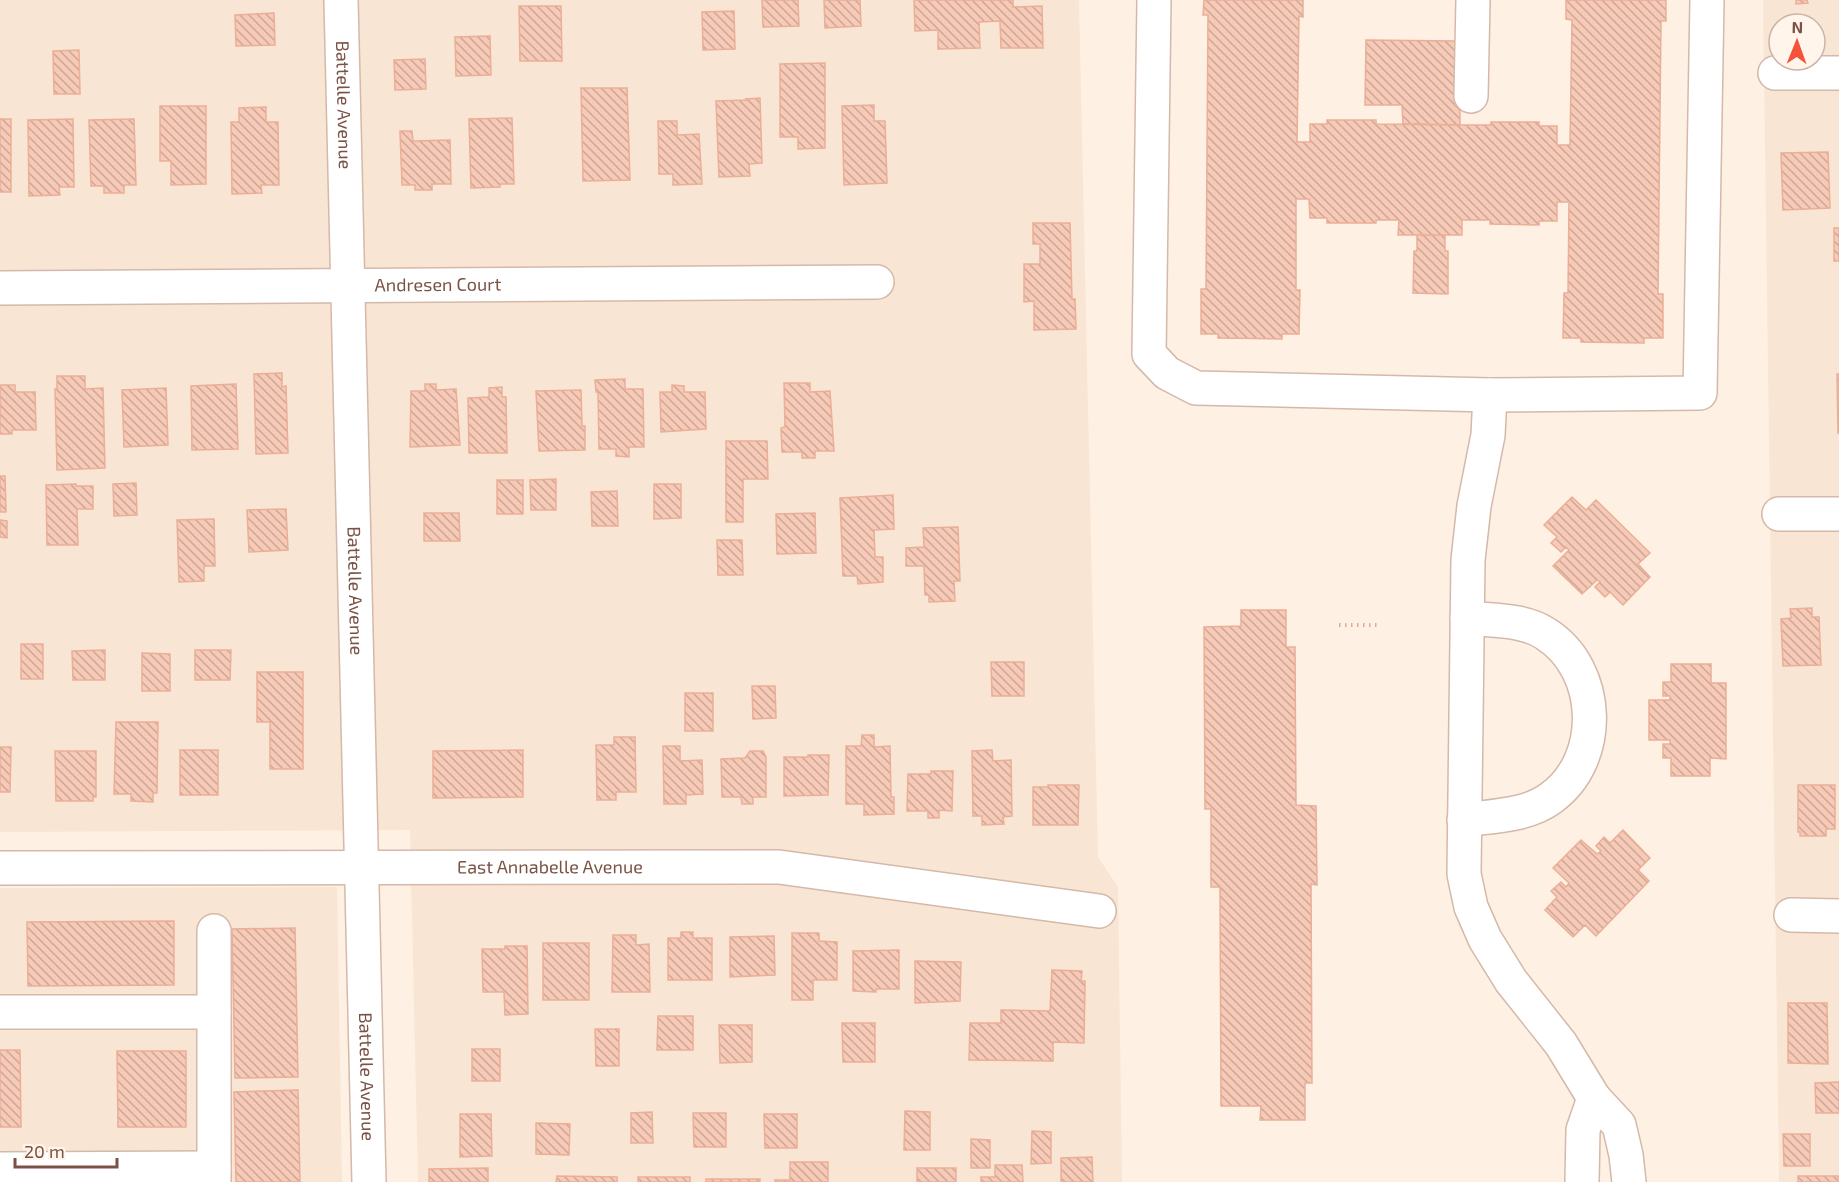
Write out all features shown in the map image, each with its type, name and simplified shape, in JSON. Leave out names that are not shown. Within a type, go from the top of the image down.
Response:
[{"type":"street","name":"Battelle Avenue","points":[[341,0],[369,1182]]},
{"type":"street","points":[[1155,0],[1149,354],[1167,373],[1196,388],[1490,394],[1700,393],[1707,0]]},
{"type":"street","points":[[1471,96],[1473,0]]},
{"type":"street","points":[[1775,73],[1839,73]]},
{"type":"street","name":"Andresen Court","points":[[0,288],[877,282]]},
{"type":"street","points":[[1490,394],[1485,459],[1470,532],[1464,874],[1472,907],[1485,939],[1511,981],[1561,1044],[1594,1098],[1619,1125],[1629,1182]]},
{"type":"street","points":[[1779,514],[1839,514]]},
{"type":"street","points":[[1464,820],[1528,810],[1550,800],[1569,783],[1580,765],[1590,732],[1588,696],[1582,678],[1562,647],[1546,634],[1526,624],[1467,618]]},
{"type":"street","name":"East Annabelle Avenue","points":[[0,868],[779,867],[1099,911]]},
{"type":"street","points":[[1791,915],[1839,916]]},
{"type":"street","points":[[0,1169],[214,1175],[214,931]]},
{"type":"street","points":[[0,1012],[214,1012]]},
{"type":"street","points":[[1582,1182],[1583,1130],[1594,1098]]},
{"type":"path","points":[[1339,625],[1378,625]]},
{"type":"shaded area","points":[[0,0],[1079,0],[1098,857],[1118,887],[1122,1182],[418,1182],[410,830],[0,832]]},
{"type":"shaded area","points":[[1763,0],[1839,0],[1839,1182],[1779,1182]]},
{"type":"shaded area","points":[[337,887],[342,1182],[0,1182],[0,888]]},
{"type":"building","points":[[762,0],[798,0],[799,26],[763,27]]},
{"type":"building","points":[[824,0],[860,0],[861,26],[825,28]]},
{"type":"building","points":[[914,0],[1013,0],[1013,7],[1042,6],[1043,48],[1001,48],[1000,21],[979,22],[980,48],[938,49],[938,30],[915,31]]},
{"type":"building","points":[[1204,0],[1303,0],[1303,17],[1299,16],[1297,142],[1310,142],[1310,124],[1327,124],[1327,120],[1376,120],[1376,124],[1491,125],[1491,122],[1539,122],[1539,126],[1557,126],[1557,145],[1570,145],[1572,20],[1566,19],[1566,0],[1666,0],[1666,21],[1661,21],[1658,294],[1663,294],[1663,338],[1644,338],[1644,343],[1581,342],[1581,338],[1563,338],[1564,293],[1568,293],[1569,202],[1557,202],[1557,221],[1539,221],[1539,225],[1490,224],[1490,220],[1462,220],[1462,235],[1398,235],[1399,220],[1376,220],[1376,223],[1327,223],[1327,218],[1310,218],[1309,199],[1296,199],[1296,290],[1300,290],[1299,334],[1282,334],[1282,339],[1218,338],[1218,334],[1201,334],[1201,289],[1206,289],[1208,15],[1203,15]]},
{"type":"building","points":[[1796,0],[1807,0],[1808,3],[1796,4]]},
{"type":"building","points":[[519,6],[561,6],[562,61],[520,61]]},
{"type":"building","points":[[734,11],[735,49],[703,50],[702,12]]},
{"type":"building","points":[[274,13],[275,45],[236,46],[235,15]]},
{"type":"building","points":[[490,36],[491,75],[456,76],[455,37]]},
{"type":"building","points":[[1366,40],[1455,41],[1455,106],[1460,106],[1460,125],[1403,124],[1402,105],[1365,105]]},
{"type":"building","points":[[79,50],[80,94],[54,94],[53,51]]},
{"type":"building","points":[[425,59],[426,89],[395,90],[394,60]]},
{"type":"building","points":[[825,63],[825,148],[798,149],[798,137],[780,137],[780,64]]},
{"type":"building","points":[[581,88],[627,88],[630,180],[583,181]]},
{"type":"building","points":[[760,98],[762,163],[749,164],[750,176],[719,177],[716,101]]},
{"type":"building","points":[[874,105],[874,121],[885,121],[887,183],[844,185],[842,106]]},
{"type":"building","points":[[160,106],[206,106],[206,184],[171,185],[171,161],[160,161]]},
{"type":"building","points":[[266,107],[266,122],[278,122],[279,185],[261,185],[262,193],[232,194],[231,122],[239,122],[239,108]]},
{"type":"building","points":[[512,118],[514,184],[471,188],[469,119]]},
{"type":"building","points":[[0,119],[11,119],[11,192],[0,192]]},
{"type":"building","points":[[73,119],[74,187],[59,187],[60,195],[29,196],[28,120]]},
{"type":"building","points":[[134,119],[136,185],[124,185],[124,193],[104,193],[104,186],[91,186],[89,120]]},
{"type":"building","points":[[658,121],[677,121],[677,135],[699,134],[702,184],[673,185],[673,174],[659,174]]},
{"type":"building","points":[[400,131],[412,131],[413,141],[450,140],[451,184],[432,184],[432,190],[415,190],[415,185],[402,185]]},
{"type":"building","points":[[1828,152],[1830,208],[1783,210],[1781,153]]},
{"type":"building","points":[[1033,223],[1070,223],[1072,299],[1075,299],[1076,329],[1034,330],[1034,301],[1024,302],[1024,264],[1040,264],[1040,244],[1033,244]]},
{"type":"building","points":[[1834,228],[1839,228],[1839,261],[1834,261]]},
{"type":"building","points":[[1417,235],[1445,235],[1445,251],[1448,251],[1448,294],[1413,293],[1414,251],[1417,251]]},
{"type":"building","points":[[282,373],[282,387],[286,386],[288,453],[256,454],[254,374]]},
{"type":"building","points":[[1837,374],[1839,374],[1839,433],[1838,433]]},
{"type":"building","points":[[57,376],[85,376],[85,389],[103,388],[105,468],[57,470],[55,389],[57,389]]},
{"type":"building","points":[[625,379],[625,389],[643,389],[644,447],[629,447],[629,457],[616,456],[616,449],[599,449],[598,392],[596,392],[595,380]]},
{"type":"building","points":[[784,383],[810,383],[810,392],[830,391],[834,451],[815,451],[815,458],[802,458],[802,452],[782,452],[781,428],[785,427]]},
{"type":"building","points":[[236,384],[238,449],[192,450],[191,386]]},
{"type":"building","points":[[425,384],[436,384],[436,390],[456,389],[460,445],[410,447],[411,391],[425,391]]},
{"type":"building","points":[[0,385],[15,385],[15,392],[35,392],[36,430],[12,430],[12,434],[0,434]]},
{"type":"building","points":[[672,385],[684,386],[684,392],[705,392],[706,429],[661,432],[660,392],[672,392]]},
{"type":"building","points":[[502,387],[502,397],[506,397],[507,453],[469,453],[468,398],[489,397],[489,388]]},
{"type":"building","points":[[166,388],[168,445],[124,447],[122,390]]},
{"type":"building","points":[[581,390],[585,450],[539,451],[536,391]]},
{"type":"building","points":[[726,441],[767,441],[768,479],[743,479],[743,522],[726,522]]},
{"type":"building","points":[[0,476],[5,476],[6,512],[0,512]]},
{"type":"building","points":[[556,479],[556,510],[531,510],[530,480]]},
{"type":"building","points":[[497,480],[523,480],[523,514],[497,514]]},
{"type":"building","points":[[136,483],[137,515],[114,516],[113,484]]},
{"type":"building","points":[[76,484],[76,486],[93,486],[93,509],[77,509],[78,545],[47,545],[46,485]]},
{"type":"building","points":[[654,484],[681,484],[681,518],[654,519]]},
{"type":"building","points":[[617,491],[618,526],[592,526],[591,492]]},
{"type":"building","points":[[893,495],[894,529],[874,530],[875,557],[883,557],[883,582],[858,584],[857,576],[843,576],[840,498]]},
{"type":"building","points":[[1572,497],[1586,510],[1596,500],[1650,553],[1638,564],[1650,577],[1623,605],[1610,592],[1605,597],[1595,587],[1600,582],[1597,580],[1582,594],[1553,566],[1569,550],[1566,547],[1561,552],[1551,543],[1557,537],[1544,525]]},
{"type":"building","points":[[286,509],[288,550],[249,552],[247,510]]},
{"type":"building","points":[[424,513],[459,513],[460,541],[424,541]]},
{"type":"building","points":[[815,513],[816,553],[777,554],[776,514]]},
{"type":"building","points":[[214,519],[215,566],[204,566],[204,581],[179,582],[177,520]]},
{"type":"building","points":[[0,520],[7,521],[7,538],[0,537]]},
{"type":"building","points":[[958,527],[960,581],[954,581],[955,601],[929,602],[929,595],[925,595],[924,566],[906,566],[906,548],[924,547],[923,528]]},
{"type":"building","points":[[717,540],[742,540],[743,575],[718,575]]},
{"type":"building","points":[[1812,608],[1812,617],[1819,617],[1821,665],[1783,666],[1781,619],[1791,618],[1790,609]]},
{"type":"building","points":[[1241,610],[1286,610],[1286,647],[1295,647],[1296,805],[1316,806],[1317,885],[1311,884],[1312,1083],[1305,1083],[1305,1120],[1260,1120],[1261,1106],[1221,1106],[1220,887],[1211,887],[1211,809],[1205,809],[1204,627],[1241,626]]},
{"type":"building","points":[[21,644],[43,644],[43,679],[21,679]]},
{"type":"building","points":[[105,650],[105,680],[73,680],[72,651]]},
{"type":"building","points":[[195,650],[231,650],[230,680],[195,680]]},
{"type":"building","points":[[142,653],[170,654],[170,691],[142,691]]},
{"type":"building","points":[[991,662],[1024,662],[1024,696],[992,696]]},
{"type":"building","points":[[1671,664],[1711,664],[1711,683],[1726,683],[1726,759],[1710,758],[1710,776],[1671,776],[1671,758],[1663,758],[1663,744],[1670,744],[1670,740],[1649,740],[1649,700],[1670,700],[1670,696],[1663,696],[1663,682],[1671,682]]},
{"type":"building","points":[[257,672],[303,672],[303,769],[270,769],[270,722],[257,722]]},
{"type":"building","points":[[752,686],[775,686],[776,718],[753,719]]},
{"type":"building","points":[[685,693],[713,693],[713,731],[685,731]]},
{"type":"building","points":[[116,722],[158,722],[157,793],[153,793],[153,802],[131,801],[131,794],[114,794]]},
{"type":"building","points":[[862,735],[874,735],[874,747],[890,746],[891,797],[894,797],[894,814],[864,815],[864,804],[846,804],[846,746],[861,746]]},
{"type":"building","points":[[614,737],[635,737],[636,792],[616,792],[616,800],[597,800],[596,745],[614,745]]},
{"type":"building","points":[[663,746],[680,746],[680,761],[702,760],[703,794],[686,795],[686,804],[664,804]]},
{"type":"building","points":[[0,747],[11,747],[10,792],[0,792]]},
{"type":"building","points":[[180,750],[218,750],[218,795],[180,795]]},
{"type":"building","points":[[523,750],[523,797],[433,798],[433,751]]},
{"type":"building","points":[[992,750],[993,761],[1011,760],[1012,816],[1003,817],[1004,824],[982,825],[982,816],[973,816],[972,751]]},
{"type":"building","points":[[55,751],[96,751],[96,797],[93,797],[93,801],[56,801]]},
{"type":"building","points":[[750,751],[763,751],[766,757],[766,797],[753,797],[753,804],[742,804],[741,797],[722,797],[721,759],[745,758]]},
{"type":"building","points":[[808,755],[829,755],[828,795],[784,796],[784,757],[808,757]]},
{"type":"building","points":[[931,771],[953,771],[952,811],[939,810],[939,818],[928,818],[928,811],[907,811],[908,774],[931,774]]},
{"type":"building","points":[[1048,785],[1079,785],[1078,825],[1033,825],[1033,787],[1048,787]]},
{"type":"building","points":[[1798,785],[1835,785],[1835,829],[1826,829],[1826,836],[1800,836],[1798,832]]},
{"type":"building","points":[[1623,830],[1650,858],[1638,870],[1649,881],[1596,936],[1585,925],[1573,937],[1545,910],[1557,897],[1551,891],[1561,882],[1566,887],[1569,883],[1553,868],[1581,840],[1597,854],[1601,851],[1596,846],[1604,837],[1610,843]]},
{"type":"building","points":[[174,921],[174,985],[28,986],[27,922]]},
{"type":"building","points":[[295,928],[298,1077],[235,1078],[232,929]]},
{"type":"building","points":[[681,932],[693,932],[693,938],[712,938],[712,980],[668,980],[668,938],[681,938]]},
{"type":"building","points":[[792,933],[819,933],[819,941],[837,942],[837,980],[813,980],[813,1000],[792,1000]]},
{"type":"building","points":[[613,935],[636,935],[636,945],[649,944],[650,992],[612,992]]},
{"type":"building","points":[[774,936],[775,975],[730,977],[730,937]]},
{"type":"building","points":[[543,943],[589,943],[589,1000],[543,1000]]},
{"type":"building","points":[[505,946],[527,946],[528,1014],[505,1015],[504,992],[483,992],[482,949],[505,949]]},
{"type":"building","points":[[899,950],[899,989],[876,989],[876,992],[853,991],[853,951]]},
{"type":"building","points":[[915,961],[961,962],[960,1001],[915,1003]]},
{"type":"building","points":[[1052,970],[1082,971],[1081,981],[1085,981],[1084,1043],[1053,1042],[1053,1061],[969,1060],[970,1023],[1001,1023],[1001,1010],[1050,1011]]},
{"type":"building","points":[[1788,1003],[1827,1003],[1828,1064],[1788,1063]]},
{"type":"building","points":[[658,1016],[693,1016],[693,1050],[657,1050]]},
{"type":"building","points":[[842,1023],[875,1023],[875,1062],[843,1062]]},
{"type":"building","points":[[719,1025],[752,1025],[752,1062],[720,1063]]},
{"type":"building","points":[[595,1029],[619,1029],[619,1066],[596,1066]]},
{"type":"building","points":[[472,1049],[500,1049],[500,1081],[472,1081]]},
{"type":"building","points":[[0,1050],[20,1050],[21,1127],[0,1127]]},
{"type":"building","points":[[117,1051],[186,1051],[186,1127],[118,1127]]},
{"type":"building","points":[[1839,1082],[1839,1113],[1816,1113],[1815,1083]]},
{"type":"building","points":[[298,1090],[300,1182],[236,1182],[234,1092]]},
{"type":"building","points":[[905,1111],[930,1112],[930,1150],[904,1150]]},
{"type":"building","points":[[652,1112],[653,1143],[631,1143],[631,1113]]},
{"type":"building","points":[[693,1113],[726,1113],[726,1147],[694,1147]]},
{"type":"building","points":[[460,1114],[491,1114],[492,1156],[460,1157]]},
{"type":"building","points":[[764,1114],[797,1114],[797,1148],[765,1148]]},
{"type":"building","points":[[536,1123],[570,1124],[569,1155],[536,1154]]},
{"type":"building","points":[[1032,1131],[1051,1132],[1051,1163],[1031,1164]]},
{"type":"building","points":[[1783,1134],[1810,1134],[1810,1166],[1784,1166]]},
{"type":"building","points":[[971,1139],[990,1140],[990,1168],[971,1168]]},
{"type":"building","points":[[1092,1157],[1093,1182],[1061,1182],[1061,1158]]},
{"type":"building","points":[[790,1162],[828,1162],[828,1182],[775,1182],[775,1180],[790,1180]]},
{"type":"building","points":[[995,1165],[1022,1165],[1023,1182],[981,1182],[981,1177],[995,1177]]},
{"type":"building","points":[[488,1168],[488,1182],[429,1182],[429,1169]]},
{"type":"building","points":[[917,1168],[956,1168],[956,1182],[917,1182]]},
{"type":"building","points":[[557,1176],[617,1177],[617,1182],[556,1182]]},
{"type":"building","points":[[1798,1176],[1838,1176],[1838,1182],[1798,1182]]},
{"type":"building","points":[[638,1177],[690,1177],[690,1182],[638,1182]]},
{"type":"building","points":[[706,1179],[760,1179],[760,1182],[706,1182]]}]
